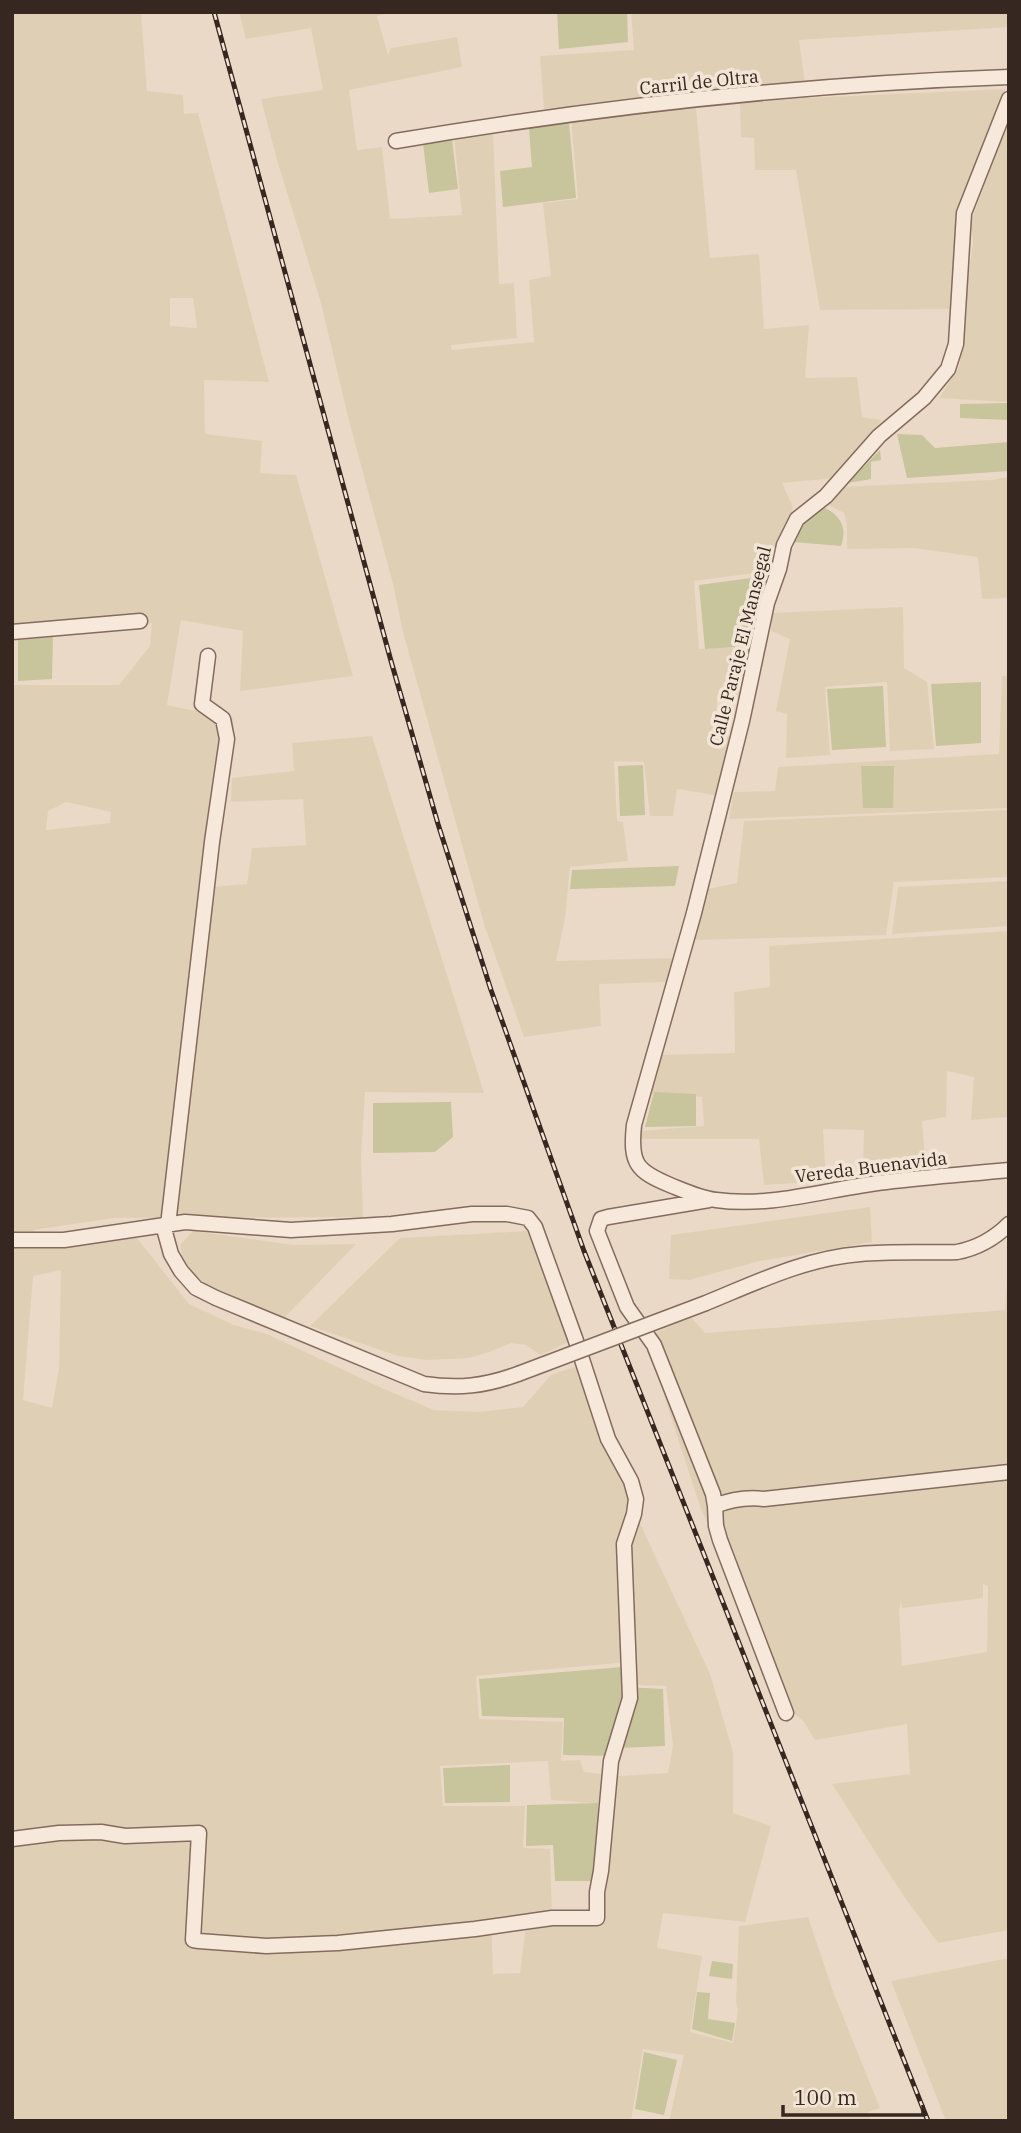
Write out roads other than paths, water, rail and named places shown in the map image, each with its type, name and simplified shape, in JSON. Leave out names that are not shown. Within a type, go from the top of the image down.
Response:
[{"type":"street","name":"Carril de Oltra","points":[[396,141],[485,127],[802,90],[1009,78]]},
{"type":"street","name":"Calle Paraje El Mansegal","points":[[713,1200],[648,1176],[638,1167],[632,1146],[634,1125],[694,913],[742,721],[767,603],[784,545],[797,519],[826,496],[879,436],[924,398],[948,369],[956,344],[964,214],[1009,99]]},
{"type":"street","points":[[12,632],[140,621]]},
{"type":"street","points":[[208,656],[202,704],[223,719],[227,739],[165,1225],[170,1254],[196,1288],[424,1384],[445,1387],[490,1384],[782,1272],[859,1254],[957,1252],[973,1249],[999,1234],[1009,1224]]},
{"type":"street","name":"Vereda Buenavida","points":[[713,1200],[738,1202],[805,1195],[884,1182],[1009,1170]]},
{"type":"street","points":[[713,1200],[608,1217],[601,1219],[597,1231],[627,1307],[654,1345],[713,1494],[720,1540],[786,1713]]},
{"type":"street","points":[[12,1240],[64,1240],[165,1225],[201,1223],[291,1230],[392,1224],[472,1214],[520,1216],[532,1222],[575,1338],[608,1439],[631,1481],[636,1499],[624,1544],[630,1698],[611,1761],[597,1892],[597,1918],[552,1918],[338,1943],[266,1946],[199,1941],[193,1940],[199,1833],[125,1836],[87,1832],[12,1839]]},
{"type":"street","points":[[715,1506],[753,1497],[764,1499],[853,1491],[1009,1472]]},
{"type":"railway","points":[[214,12],[391,661],[438,824],[491,990],[584,1251],[928,2121]]}]
